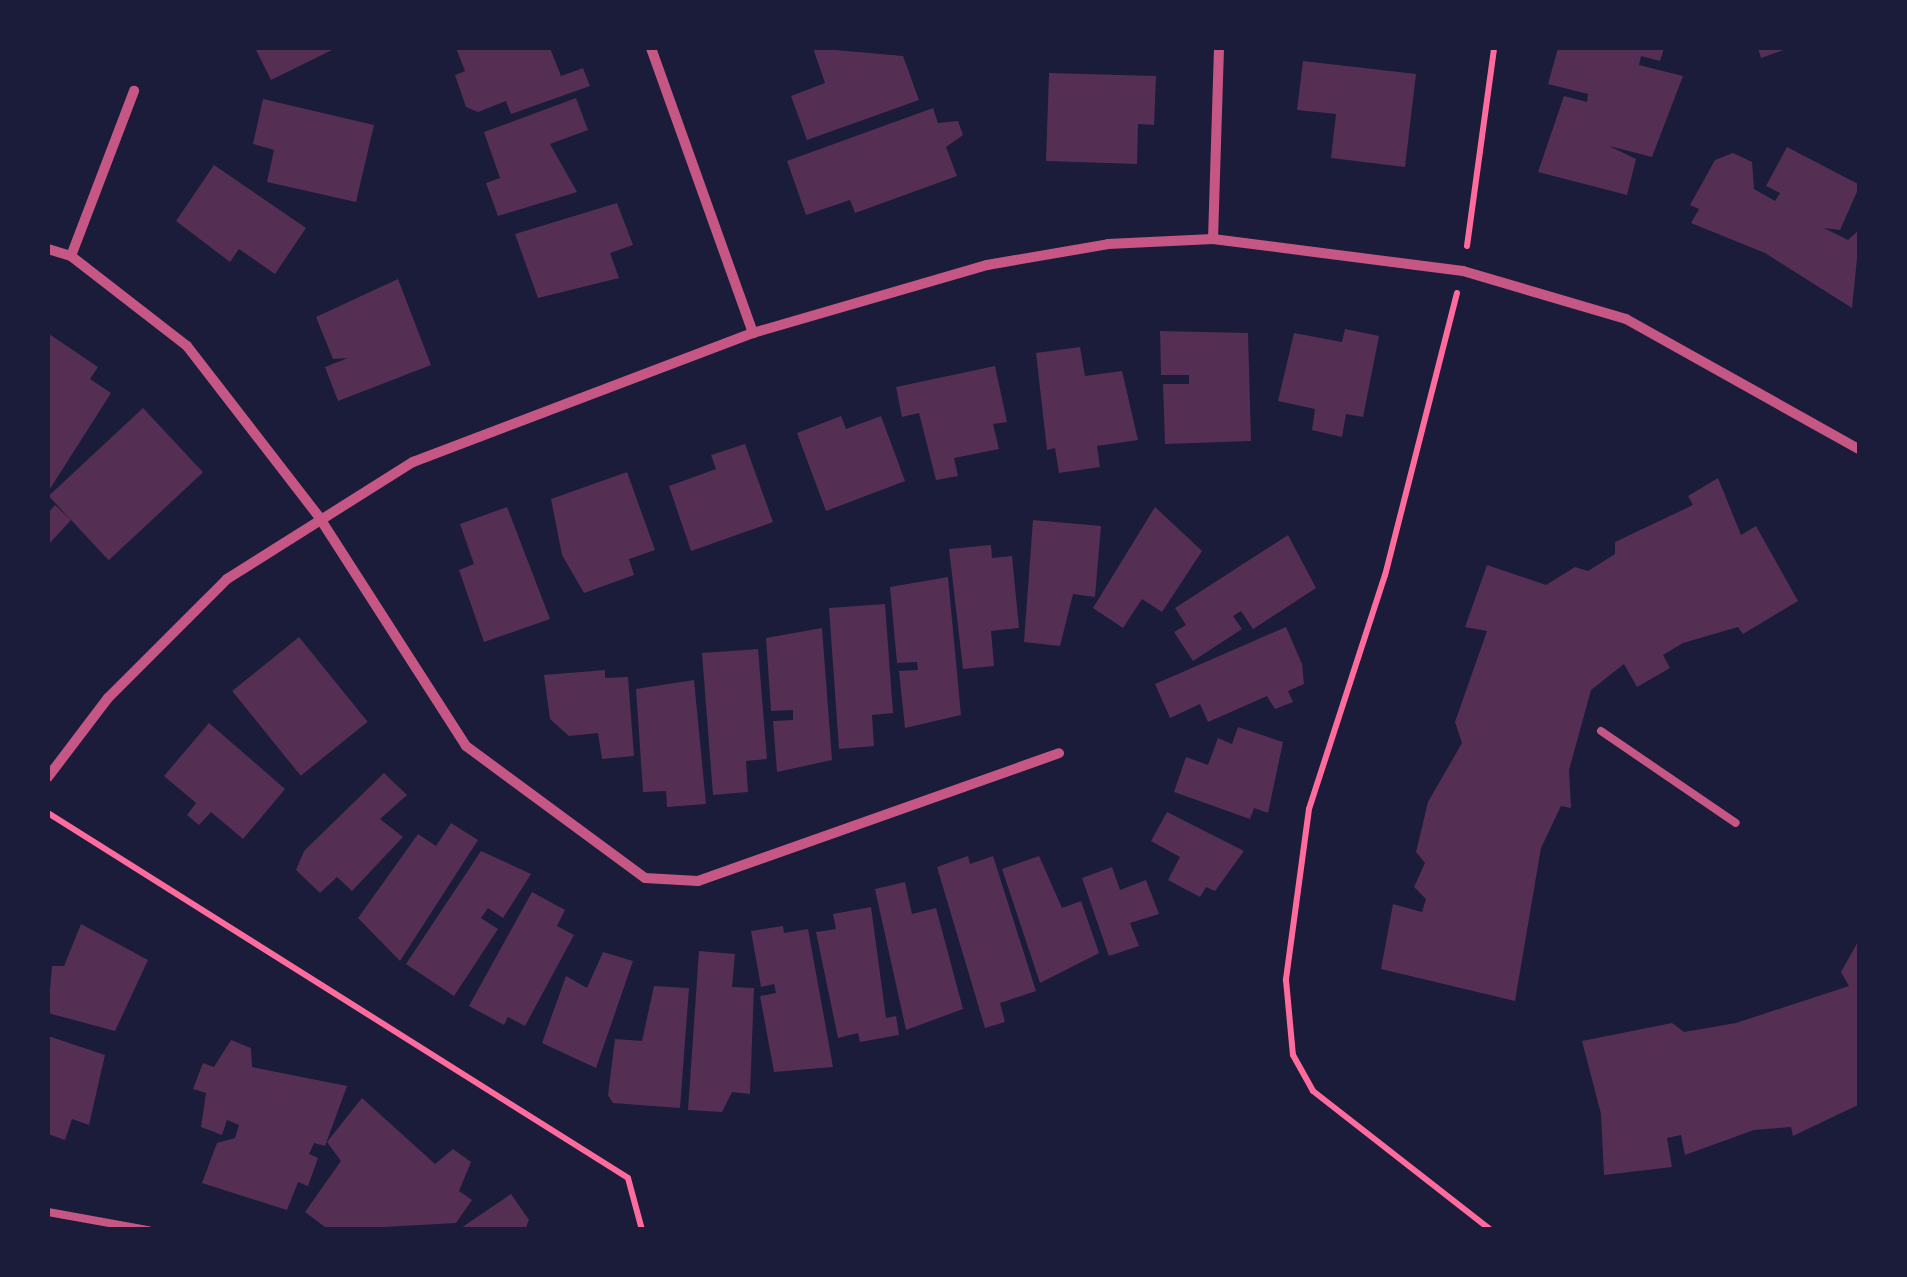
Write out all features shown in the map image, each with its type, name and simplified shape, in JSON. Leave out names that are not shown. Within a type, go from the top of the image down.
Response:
[{"type":"street","points":[[651,48],[753,333]]},
{"type":"street","points":[[1213,239],[1220,48]]},
{"type":"street","points":[[71,256],[134,91]]},
{"type":"street","points":[[48,777],[108,698],[226,579],[412,462],[753,333],[987,264],[1108,244],[1213,239],[1462,271],[1626,320],[1860,450]]},
{"type":"street","points":[[48,249],[71,256],[187,346],[319,518],[466,746],[645,878],[698,881],[1060,754]]},
{"type":"lane","points":[[1601,731],[1736,823]]},
{"type":"lane","points":[[48,1212],[148,1230]]},
{"type":"path","points":[[1470,226],[1494,48]]},
{"type":"path","points":[[1452,314],[1385,574],[1310,809],[1286,980],[1294,1055],[1313,1091],[1491,1230]]},
{"type":"path","points":[[48,813],[628,1178],[642,1230]]},
{"type":"building","points":[[255,48],[336,48],[271,80]]},
{"type":"building","points":[[456,48],[550,48],[561,76],[583,68],[590,86],[511,114],[506,101],[478,112],[466,107],[455,75],[465,71]]},
{"type":"building","points":[[813,48],[903,56],[919,100],[807,140],[791,96],[825,83]]},
{"type":"building","points":[[1558,48],[1664,48],[1660,61],[1641,56],[1639,65],[1683,76],[1652,157],[1609,146],[1636,159],[1627,195],[1538,172],[1564,96],[1587,102],[1588,94],[1548,84]]},
{"type":"building","points":[[1758,48],[1789,48],[1761,58]]},
{"type":"building","points":[[1303,61],[1416,74],[1405,167],[1331,158],[1336,114],[1297,110]]},
{"type":"building","points":[[1049,73],[1156,76],[1154,125],[1138,124],[1137,164],[1046,161]]},
{"type":"building","points":[[576,98],[588,130],[550,144],[577,192],[498,216],[486,183],[500,178],[484,132]]},
{"type":"building","points":[[263,99],[374,125],[356,202],[267,182],[274,150],[253,144]]},
{"type":"building","points":[[933,108],[938,123],[958,121],[963,135],[946,147],[957,176],[855,213],[850,200],[806,215],[787,161]]},
{"type":"building","points":[[1787,147],[1860,185],[1840,230],[1824,228],[1848,240],[1860,229],[1852,308],[1765,253],[1691,223],[1699,209],[1690,205],[1715,160],[1733,153],[1752,162],[1754,189],[1775,201],[1780,193],[1766,186]]},
{"type":"building","points":[[214,165],[306,228],[275,274],[239,249],[230,262],[176,221]]},
{"type":"building","points":[[617,203],[633,245],[610,253],[619,278],[538,298],[515,234]]},
{"type":"building","points":[[398,279],[431,365],[338,401],[325,367],[348,358],[333,359],[316,317]]},
{"type":"building","points":[[1345,329],[1379,336],[1363,417],[1346,414],[1342,437],[1312,430],[1315,409],[1278,401],[1294,333],[1342,342]]},
{"type":"building","points":[[1160,331],[1248,333],[1251,441],[1165,444],[1163,384],[1189,384],[1189,375],[1161,375]]},
{"type":"building","points":[[49,334],[98,367],[90,379],[111,393],[48,492]]},
{"type":"building","points":[[1080,347],[1085,376],[1122,371],[1138,440],[1097,446],[1100,467],[1059,473],[1055,448],[1047,450],[1036,353]]},
{"type":"building","points":[[995,366],[1007,422],[993,424],[999,449],[954,458],[958,476],[936,480],[919,413],[902,417],[896,387]]},
{"type":"building","points":[[143,408],[203,472],[109,560],[49,496]]},
{"type":"building","points":[[841,416],[846,429],[881,416],[905,481],[826,511],[797,433]]},
{"type":"building","points":[[745,444],[773,522],[691,551],[669,486],[716,469],[711,455]]},
{"type":"building","points":[[627,472],[655,550],[629,559],[634,575],[584,593],[562,555],[551,499]]},
{"type":"building","points":[[1718,478],[1741,535],[1756,526],[1798,601],[1743,634],[1738,627],[1683,643],[1663,655],[1670,668],[1637,687],[1624,664],[1591,690],[1569,770],[1571,808],[1561,806],[1541,848],[1515,1001],[1381,969],[1393,904],[1422,912],[1426,899],[1414,887],[1425,863],[1416,852],[1428,802],[1462,743],[1455,722],[1487,631],[1465,627],[1487,565],[1546,585],[1575,567],[1588,571],[1615,554],[1615,542],[1693,505],[1688,496]]},
{"type":"building","points":[[55,505],[71,520],[48,545],[48,513]]},
{"type":"building","points":[[507,507],[550,619],[484,642],[459,570],[474,564],[460,524]]},
{"type":"building","points":[[1155,507],[1202,551],[1162,612],[1142,599],[1123,628],[1093,608]]},
{"type":"building","points":[[1033,520],[1101,526],[1095,597],[1073,594],[1060,646],[1024,642]]},
{"type":"building","points":[[1288,535],[1316,588],[1253,629],[1241,611],[1233,616],[1242,629],[1193,661],[1174,632],[1186,625],[1175,608]]},
{"type":"building","points":[[991,545],[992,558],[1012,556],[1019,628],[991,631],[994,666],[963,669],[949,549]]},
{"type":"building","points":[[948,577],[961,715],[905,728],[899,671],[918,670],[917,662],[897,663],[890,587]]},
{"type":"building","points":[[885,604],[893,713],[872,715],[874,746],[839,749],[829,608]]},
{"type":"building","points":[[1286,627],[1302,664],[1304,684],[1288,691],[1293,702],[1275,709],[1267,696],[1208,722],[1200,704],[1170,718],[1155,684]]},
{"type":"building","points":[[822,628],[832,760],[777,772],[773,721],[793,720],[793,710],[771,711],[766,638]]},
{"type":"building","points":[[299,637],[368,722],[301,776],[232,691]]},
{"type":"building","points":[[758,649],[767,759],[746,761],[748,792],[713,795],[702,653]]},
{"type":"building","points":[[605,670],[605,678],[628,677],[634,756],[602,759],[598,733],[569,736],[550,719],[544,675]]},
{"type":"building","points":[[694,680],[706,804],[667,807],[666,791],[643,792],[636,689]]},
{"type":"building","points":[[209,723],[285,789],[243,839],[211,812],[199,825],[187,815],[196,803],[164,776]]},
{"type":"building","points":[[1238,727],[1283,742],[1268,813],[1254,808],[1250,819],[1174,792],[1186,757],[1208,765],[1218,738],[1232,744]]},
{"type":"building","points":[[384,773],[407,795],[380,819],[403,837],[352,891],[337,877],[320,893],[296,870],[304,851]]},
{"type":"building","points":[[1167,812],[1244,851],[1215,891],[1206,887],[1200,897],[1168,880],[1180,857],[1151,841]]},
{"type":"building","points":[[451,823],[478,840],[400,961],[358,918],[418,834],[436,846]]},
{"type":"building","points":[[481,851],[531,874],[503,918],[488,908],[481,918],[498,929],[454,996],[406,964]]},
{"type":"building","points":[[968,856],[970,864],[993,856],[1036,991],[1000,1003],[1005,1022],[985,1028],[937,867]]},
{"type":"building","points":[[1039,856],[1062,908],[1081,901],[1099,953],[1040,983],[1002,869]]},
{"type":"building","points":[[1112,867],[1120,890],[1146,880],[1159,914],[1130,923],[1139,946],[1109,956],[1082,878]]},
{"type":"building","points":[[905,882],[912,914],[936,908],[963,1009],[906,1030],[875,889]]},
{"type":"building","points":[[532,892],[565,910],[557,926],[574,935],[525,1026],[508,1017],[504,1025],[469,1006]]},
{"type":"building","points":[[871,907],[886,1018],[896,1016],[899,1035],[860,1042],[858,1033],[838,1038],[816,932],[836,929],[833,914]]},
{"type":"building","points":[[81,924],[148,960],[115,1031],[48,1013],[52,966],[64,966]]},
{"type":"building","points":[[783,926],[784,933],[808,929],[833,1067],[774,1072],[760,996],[776,993],[774,984],[761,987],[751,931]]},
{"type":"building","points":[[1860,938],[1860,1104],[1793,1136],[1791,1127],[1754,1130],[1685,1155],[1681,1135],[1667,1138],[1672,1167],[1604,1175],[1601,1114],[1582,1041],[1672,1023],[1684,1032],[1736,1023],[1849,986],[1841,972]]},
{"type":"building","points":[[699,951],[735,954],[732,987],[754,988],[750,1094],[732,1092],[722,1112],[688,1110]]},
{"type":"building","points":[[603,952],[633,961],[596,1068],[542,1043],[566,976],[587,988]]},
{"type":"building","points":[[654,986],[689,988],[680,1108],[613,1103],[608,1095],[615,1039],[642,1041]]},
{"type":"building","points":[[48,1036],[105,1055],[89,1125],[72,1119],[65,1140],[48,1134]]},
{"type":"building","points":[[231,1040],[251,1048],[252,1067],[347,1086],[325,1146],[314,1143],[309,1154],[318,1158],[308,1186],[298,1182],[287,1210],[202,1183],[217,1143],[235,1138],[239,1125],[227,1120],[222,1135],[201,1127],[206,1093],[193,1089],[203,1063],[214,1067]]},
{"type":"building","points":[[362,1098],[435,1164],[453,1149],[471,1162],[459,1191],[472,1200],[456,1223],[329,1230],[305,1212],[341,1161],[327,1142]]},
{"type":"building","points":[[511,1194],[529,1220],[525,1230],[458,1230]]}]
